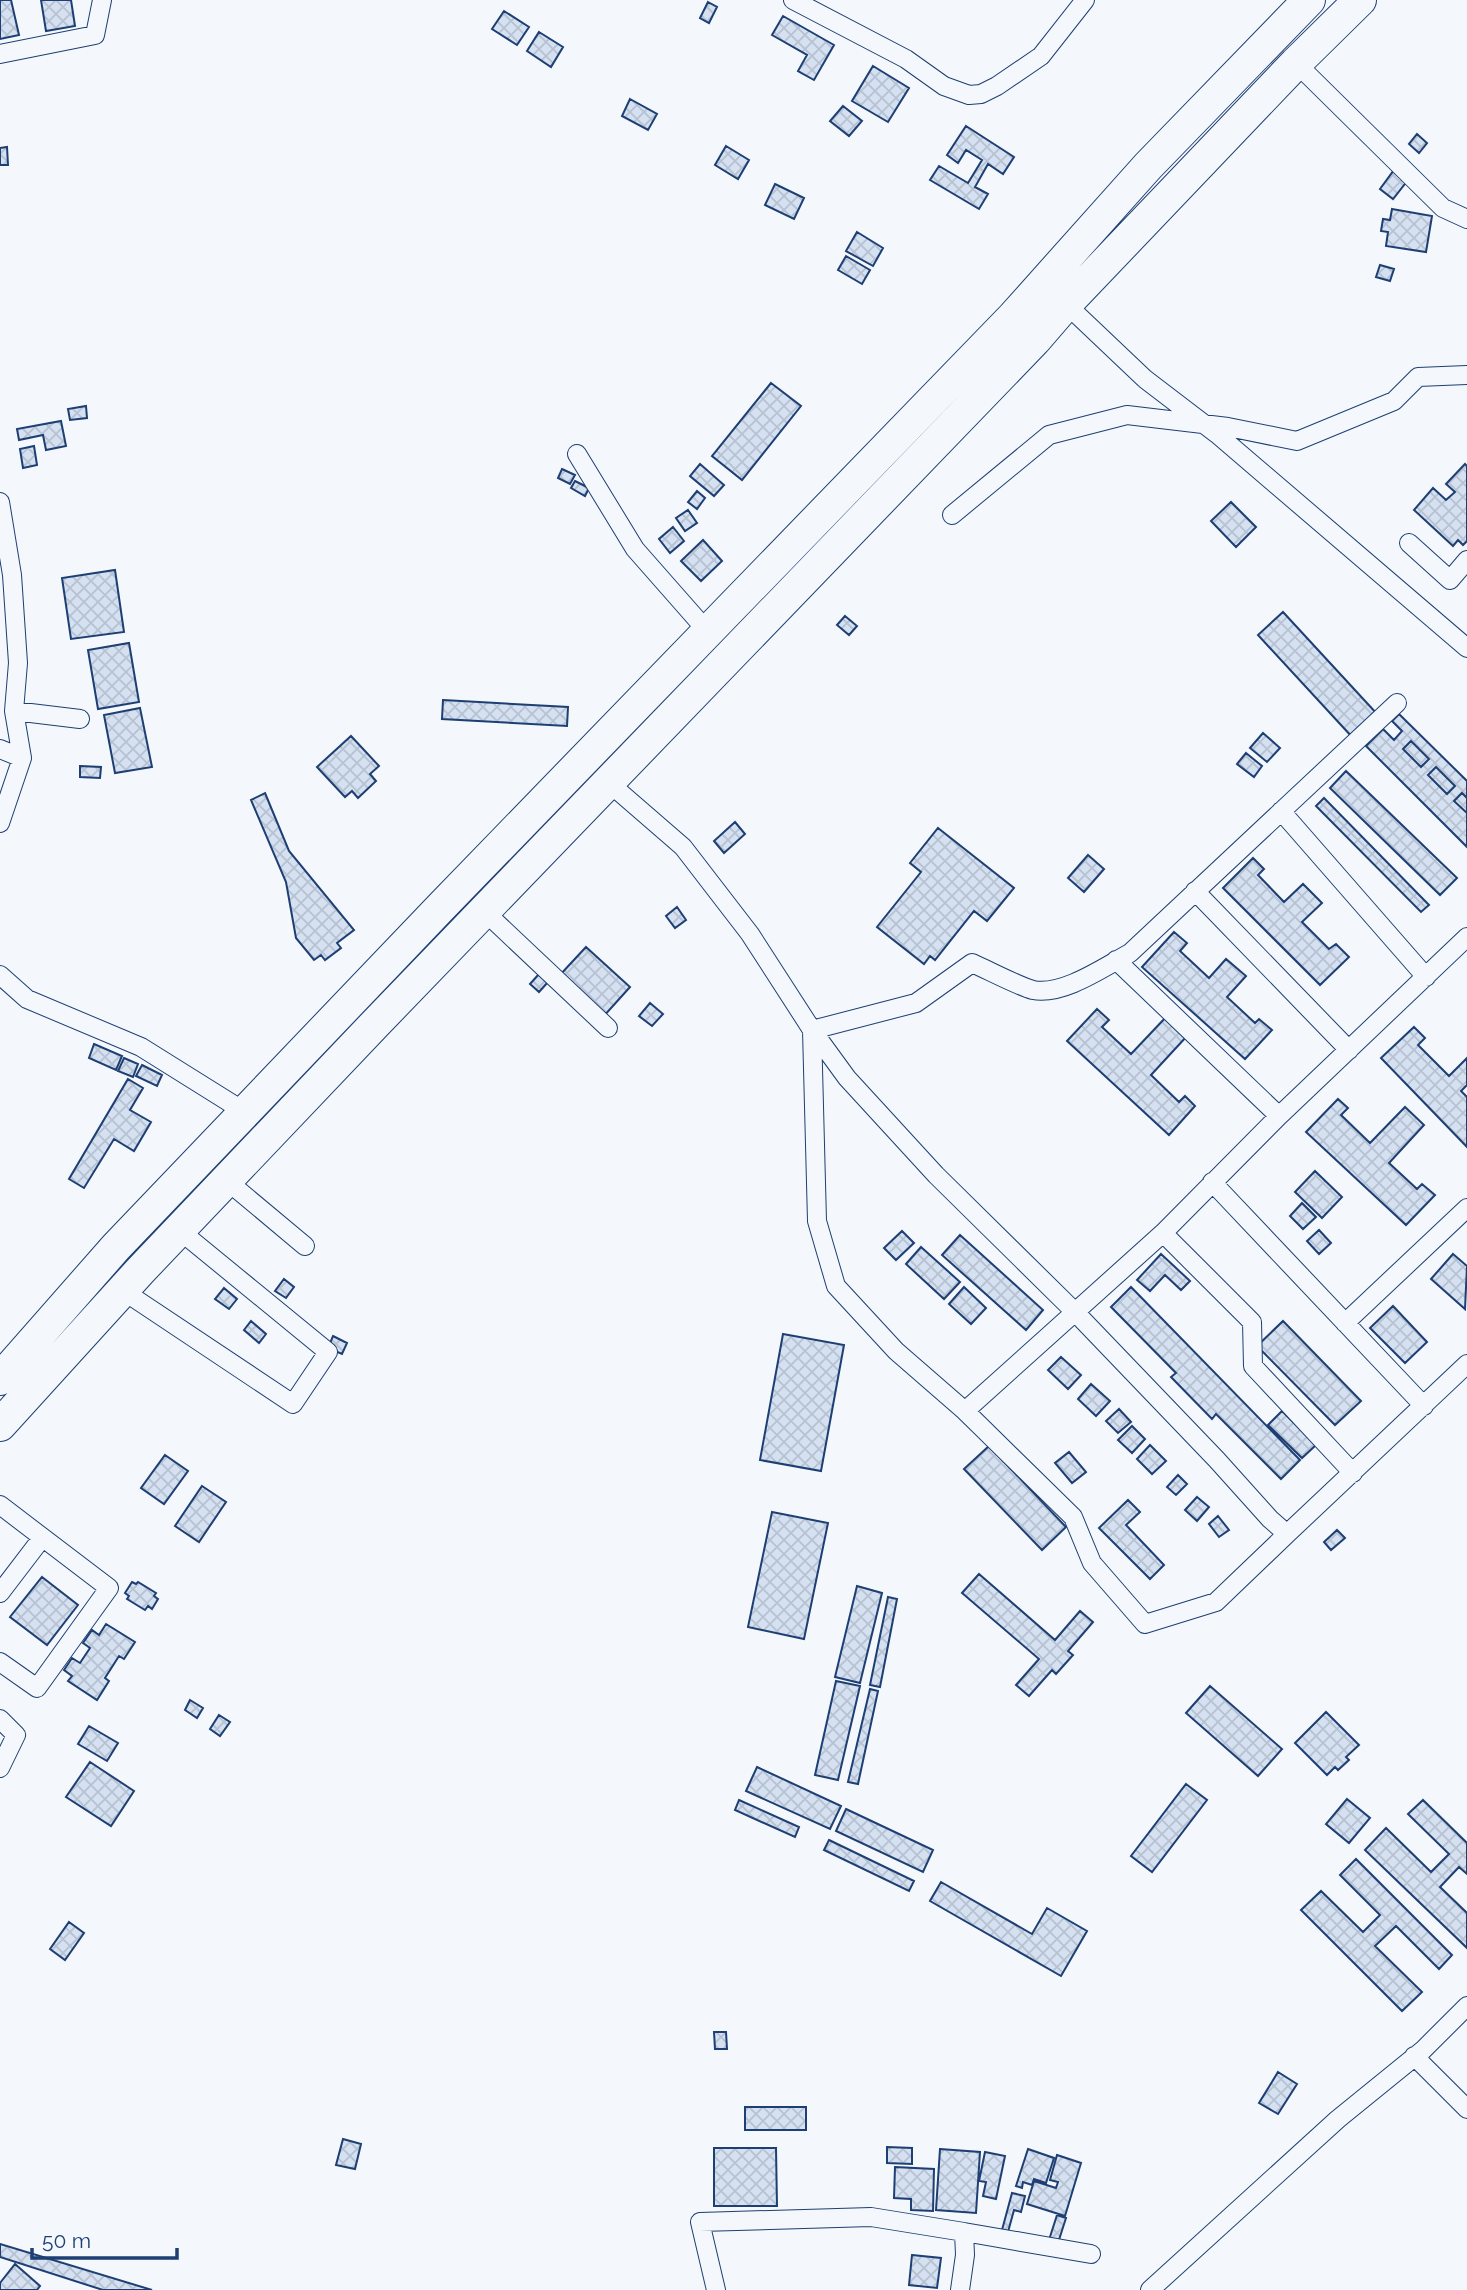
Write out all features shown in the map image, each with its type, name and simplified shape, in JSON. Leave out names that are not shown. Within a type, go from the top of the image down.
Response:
[{"type":"highway","points":[[0,1379],[116,1247],[1013,317],[1148,166],[1309,0]]},
{"type":"highway","points":[[0,1425],[226,1180],[1035,340],[1066,304],[1296,63],[1360,0]]},
{"type":"street","points":[[0,54],[95,35],[102,0]]},
{"type":"street","points":[[799,1],[906,59],[944,86],[969,95],[981,94],[997,86],[1041,56],[1085,0]]},
{"type":"street","points":[[1296,63],[1443,208],[1467,219]]},
{"type":"street","points":[[1066,304],[1145,379],[1203,424],[1467,648]]},
{"type":"street","points":[[952,515],[1049,435],[1127,415],[1228,426],[1297,441],[1394,401],[1418,377],[1467,375]]},
{"type":"street","points":[[577,453],[635,550],[708,632]]},
{"type":"street","points":[[0,502],[12,575],[18,663],[14,711],[22,758],[0,823]]},
{"type":"street","points":[[1409,543],[1450,580],[1467,560]]},
{"type":"street","points":[[812,1030],[916,1003],[972,963],[1034,990],[1059,988],[1081,981],[1129,953],[1397,703]]},
{"type":"street","points":[[14,711],[80,719]]},
{"type":"street","points":[[0,749],[22,758]]},
{"type":"street","points":[[608,782],[683,847],[750,934],[812,1030],[847,1078],[936,1175],[1076,1313],[1217,1460],[1270,1520],[1287,1534]]},
{"type":"street","points":[[1281,811],[1426,976]]},
{"type":"street","points":[[1195,891],[1349,1050]]},
{"type":"street","points":[[484,911],[608,1028]]},
{"type":"street","points":[[965,1411],[1163,1233],[1279,1116],[1467,937]]},
{"type":"street","points":[[1116,960],[1279,1116]]},
{"type":"street","points":[[0,975],[27,999],[141,1047],[245,1112]]},
{"type":"street","points":[[812,1030],[817,1221],[836,1286],[896,1351],[965,1411],[1073,1517],[1092,1563],[1144,1624],[1216,1602],[1467,1364]]},
{"type":"street","points":[[226,1180],[305,1247]]},
{"type":"street","points":[[1212,1182],[1424,1406]]},
{"type":"street","points":[[1345,1323],[1467,1208]]},
{"type":"street","points":[[122,1290],[293,1404],[328,1352],[179,1230]]},
{"type":"street","points":[[1163,1233],[1252,1322],[1253,1366],[1353,1473]]},
{"type":"street","points":[[0,1506],[109,1588],[37,1688],[0,1662]]},
{"type":"street","points":[[0,1593],[42,1538]]},
{"type":"street","points":[[0,1719],[16,1735],[0,1768]]},
{"type":"street","points":[[1150,2290],[1467,2006]]},
{"type":"street","points":[[1414,2056],[1467,2109]]},
{"type":"street","points":[[716,2290],[700,2222],[871,2217],[1091,2254]]},
{"type":"street","points":[[960,2290],[965,2255],[964,2232]]},
{"type":"building","points":[[0,0],[11,0],[19,35],[0,39]]},
{"type":"building","points":[[41,0],[71,0],[75,26],[46,31]]},
{"type":"building","points":[[708,2],[717,7],[709,23],[700,18]]},
{"type":"building","points":[[504,11],[529,27],[517,45],[492,29]]},
{"type":"building","points":[[783,16],[834,45],[814,80],[798,71],[807,55],[772,35]]},
{"type":"building","points":[[539,32],[563,47],[551,67],[527,51]]},
{"type":"building","points":[[873,66],[909,88],[888,122],[852,101]]},
{"type":"building","points":[[630,99],[657,114],[648,130],[622,116]]},
{"type":"building","points":[[843,106],[862,121],[849,136],[830,121]]},
{"type":"building","points":[[966,126],[1014,157],[1003,174],[988,164],[975,187],[988,194],[979,209],[930,180],[939,166],[968,183],[982,160],[966,150],[958,163],[947,155]]},
{"type":"building","points":[[1417,134],[1427,143],[1419,153],[1409,144]]},
{"type":"building","points":[[726,146],[749,160],[738,179],[715,165]]},
{"type":"building","points":[[7,147],[8,165],[0,165],[0,148]]},
{"type":"building","points":[[1394,170],[1408,180],[1393,199],[1380,189]]},
{"type":"building","points":[[775,184],[804,198],[794,219],[765,205]]},
{"type":"building","points":[[1392,209],[1432,216],[1426,252],[1386,246],[1388,232],[1381,231],[1383,219],[1390,220]]},
{"type":"building","points":[[857,232],[883,248],[873,266],[846,251]]},
{"type":"building","points":[[846,256],[870,270],[862,284],[838,270]]},
{"type":"building","points":[[1380,265],[1394,269],[1390,281],[1376,277]]},
{"type":"building","points":[[771,383],[801,406],[742,480],[712,456]]},
{"type":"building","points":[[86,406],[87,418],[70,420],[68,409]]},
{"type":"building","points":[[61,421],[66,446],[46,450],[43,435],[19,440],[17,429]]},
{"type":"building","points":[[34,446],[37,465],[23,468],[20,449]]},
{"type":"building","points":[[700,464],[724,485],[714,496],[690,476]]},
{"type":"building","points":[[1465,464],[1467,541],[1463,545],[1458,540],[1453,546],[1414,510],[1433,488],[1446,500],[1455,492],[1446,484]]},
{"type":"building","points":[[562,469],[575,475],[570,484],[558,478]]},
{"type":"building","points":[[575,481],[589,488],[585,496],[571,488]]},
{"type":"building","points":[[697,491],[705,498],[697,509],[688,502]]},
{"type":"building","points":[[1231,502],[1256,527],[1236,547],[1211,521]]},
{"type":"building","points":[[688,510],[697,523],[685,531],[676,518]]},
{"type":"building","points":[[673,527],[684,541],[670,553],[659,539]]},
{"type":"building","points":[[703,540],[722,561],[701,581],[681,561]]},
{"type":"building","points":[[115,570],[124,632],[71,639],[62,578]]},
{"type":"building","points":[[1283,612],[1378,715],[1353,738],[1258,635]]},
{"type":"building","points":[[845,616],[857,626],[849,635],[837,625]]},
{"type":"building","points":[[129,643],[139,702],[98,709],[88,650]]},
{"type":"building","points":[[443,700],[568,707],[567,726],[442,719]]},
{"type":"building","points":[[140,708],[152,767],[115,773],[104,715]]},
{"type":"building","points":[[1399,714],[1467,781],[1467,798],[1462,793],[1454,801],[1467,813],[1467,847],[1366,746],[1383,729],[1394,740],[1402,731],[1392,721]],"holes":[[[1411,741],[1429,759],[1421,767],[1403,749]],[[1436,767],[1455,786],[1447,794],[1428,775]]]},
{"type":"building","points":[[1263,733],[1280,748],[1267,762],[1250,748]]},
{"type":"building","points":[[351,736],[379,766],[370,774],[376,781],[358,798],[352,791],[345,797],[317,767]]},
{"type":"building","points":[[1411,741],[1429,759],[1421,767],[1403,749]]},
{"type":"building","points":[[1246,753],[1262,766],[1254,777],[1237,764]]},
{"type":"building","points":[[80,766],[101,767],[100,778],[80,777]]},
{"type":"building","points":[[1436,767],[1455,786],[1447,794],[1428,775]]},
{"type":"building","points":[[1346,771],[1457,878],[1440,895],[1330,788]]},
{"type":"building","points":[[265,793],[289,851],[354,930],[337,943],[341,948],[325,960],[321,955],[314,960],[296,938],[286,882],[251,800]]},
{"type":"building","points":[[1462,793],[1467,798],[1467,813],[1454,801]]},
{"type":"building","points":[[1324,798],[1429,905],[1421,912],[1316,806]]},
{"type":"building","points":[[735,822],[745,834],[724,853],[714,841]]},
{"type":"building","points":[[938,828],[1014,888],[987,921],[974,911],[935,960],[930,956],[924,964],[877,927],[921,872],[910,863]]},
{"type":"building","points":[[1088,855],[1104,869],[1084,892],[1068,878]]},
{"type":"building","points":[[1253,858],[1264,869],[1258,875],[1284,902],[1303,884],[1322,903],[1302,922],[1329,949],[1336,944],[1349,957],[1320,985],[1223,888]]},
{"type":"building","points":[[677,907],[686,920],[675,928],[666,916]]},
{"type":"building","points":[[1174,932],[1187,943],[1180,951],[1209,978],[1226,959],[1246,976],[1227,997],[1255,1023],[1259,1019],[1272,1030],[1245,1059],[1142,967]]},
{"type":"building","points":[[586,947],[630,987],[603,1017],[559,976]]},
{"type":"building","points":[[539,974],[548,982],[539,992],[530,984]]},
{"type":"building","points":[[650,1003],[663,1014],[652,1026],[639,1016]]},
{"type":"building","points":[[1097,1009],[1109,1020],[1102,1027],[1131,1054],[1166,1017],[1187,1036],[1151,1075],[1179,1102],[1185,1096],[1195,1106],[1169,1135],[1067,1041]]},
{"type":"building","points":[[1414,1027],[1425,1038],[1418,1045],[1449,1076],[1467,1058],[1467,1085],[1461,1091],[1467,1097],[1467,1147],[1381,1058]]},
{"type":"building","points":[[94,1044],[122,1056],[116,1070],[89,1058]]},
{"type":"building","points":[[124,1058],[138,1064],[133,1077],[118,1071]]},
{"type":"building","points":[[142,1065],[162,1075],[157,1086],[136,1076]]},
{"type":"building","points":[[128,1079],[143,1088],[130,1110],[151,1122],[134,1151],[114,1139],[84,1188],[69,1179]]},
{"type":"building","points":[[1338,1099],[1348,1108],[1341,1115],[1370,1143],[1405,1107],[1424,1125],[1389,1163],[1417,1189],[1422,1184],[1435,1195],[1406,1225],[1306,1132]]},
{"type":"building","points":[[1315,1171],[1342,1197],[1322,1218],[1295,1192]]},
{"type":"building","points":[[1302,1203],[1316,1217],[1303,1229],[1290,1216]]},
{"type":"building","points":[[1319,1230],[1331,1243],[1319,1254],[1307,1241]]},
{"type":"building","points":[[902,1231],[914,1243],[896,1260],[884,1248]]},
{"type":"building","points":[[960,1235],[1043,1310],[1026,1330],[942,1255]]},
{"type":"building","points":[[921,1247],[960,1282],[944,1299],[906,1264]]},
{"type":"building","points":[[1161,1254],[1190,1281],[1181,1290],[1165,1275],[1150,1291],[1137,1280]]},
{"type":"building","points":[[1453,1254],[1467,1266],[1465,1309],[1431,1279]]},
{"type":"building","points":[[284,1279],[294,1287],[286,1298],[275,1291]]},
{"type":"building","points":[[964,1287],[986,1308],[971,1324],[949,1304]]},
{"type":"building","points":[[1131,1287],[1300,1460],[1281,1479],[1216,1414],[1212,1419],[1171,1377],[1176,1373],[1111,1307]]},
{"type":"building","points":[[224,1288],[237,1299],[229,1309],[215,1299]]},
{"type":"building","points":[[1393,1306],[1427,1342],[1405,1363],[1370,1328]]},
{"type":"building","points":[[251,1321],[266,1334],[259,1343],[244,1330]]},
{"type":"building","points":[[1283,1321],[1361,1401],[1335,1425],[1257,1346]]},
{"type":"building","points":[[783,1334],[844,1345],[821,1471],[760,1460]]},
{"type":"building","points":[[333,1336],[347,1343],[342,1354],[328,1348]]},
{"type":"building","points":[[1061,1357],[1081,1375],[1068,1389],[1048,1370]]},
{"type":"building","points":[[1091,1384],[1110,1401],[1096,1416],[1078,1399]]},
{"type":"building","points":[[1119,1409],[1131,1422],[1118,1433],[1106,1421]]},
{"type":"building","points":[[1282,1411],[1316,1445],[1302,1458],[1268,1425]]},
{"type":"building","points":[[1132,1426],[1145,1439],[1132,1453],[1118,1440]]},
{"type":"building","points":[[1150,1445],[1166,1461],[1152,1474],[1137,1459]]},
{"type":"building","points":[[989,1446],[1066,1527],[1042,1550],[964,1469]]},
{"type":"building","points":[[1069,1452],[1086,1472],[1072,1483],[1055,1463]]},
{"type":"building","points":[[165,1455],[188,1471],[164,1504],[141,1488]]},
{"type":"building","points":[[1178,1475],[1187,1484],[1176,1495],[1167,1487]]},
{"type":"building","points":[[202,1486],[226,1502],[199,1542],[175,1526]]},
{"type":"building","points":[[1197,1497],[1209,1507],[1197,1521],[1185,1510]]},
{"type":"building","points":[[1128,1500],[1140,1512],[1126,1525],[1164,1565],[1150,1579],[1099,1528]]},
{"type":"building","points":[[772,1512],[828,1523],[804,1639],[748,1627]]},
{"type":"building","points":[[1218,1516],[1229,1530],[1219,1537],[1209,1524]]},
{"type":"building","points":[[1337,1530],[1345,1538],[1331,1550],[1324,1542]]},
{"type":"building","points":[[979,1574],[1055,1640],[1080,1611],[1093,1622],[1068,1651],[1073,1655],[1056,1674],[1052,1670],[1029,1696],[1016,1685],[1039,1659],[962,1593]]},
{"type":"building","points":[[42,1577],[78,1605],[47,1645],[10,1617]]},
{"type":"building","points":[[132,1582],[138,1582],[156,1593],[154,1596],[158,1599],[152,1609],[148,1606],[145,1610],[127,1599],[129,1596],[125,1593]]},
{"type":"building","points":[[857,1586],[882,1593],[860,1683],[835,1677]]},
{"type":"building","points":[[888,1597],[897,1599],[880,1687],[870,1685]]},
{"type":"building","points":[[106,1624],[135,1642],[124,1659],[119,1656],[105,1678],[109,1681],[97,1700],[68,1681],[72,1676],[64,1670],[72,1658],[80,1663],[90,1648],[83,1643],[92,1630],[99,1635]]},
{"type":"building","points":[[836,1681],[860,1686],[838,1780],[815,1775]]},
{"type":"building","points":[[1210,1686],[1282,1749],[1258,1776],[1186,1713]]},
{"type":"building","points":[[870,1689],[878,1691],[858,1784],[848,1782]]},
{"type":"building","points":[[190,1700],[203,1708],[197,1718],[185,1710]]},
{"type":"building","points":[[1326,1712],[1359,1745],[1346,1757],[1349,1760],[1338,1770],[1335,1767],[1327,1775],[1295,1743]]},
{"type":"building","points":[[219,1715],[230,1722],[220,1736],[210,1729]]},
{"type":"building","points":[[89,1726],[118,1743],[107,1761],[78,1744]]},
{"type":"building","points":[[90,1762],[134,1791],[111,1826],[66,1797]]},
{"type":"building","points":[[757,1767],[841,1806],[830,1829],[746,1791]]},
{"type":"building","points":[[1186,1784],[1207,1800],[1152,1872],[1131,1856]]},
{"type":"building","points":[[1347,1799],[1370,1818],[1349,1843],[1326,1824]]},
{"type":"building","points":[[739,1800],[799,1827],[795,1837],[735,1810]]},
{"type":"building","points":[[1423,1800],[1467,1843],[1467,1874],[1459,1867],[1440,1887],[1467,1913],[1467,1948],[1365,1850],[1386,1828],[1431,1872],[1449,1854],[1408,1814]]},
{"type":"building","points":[[846,1809],[933,1850],[923,1872],[836,1831]]},
{"type":"building","points":[[829,1840],[914,1881],[909,1891],[824,1850]]},
{"type":"building","points":[[1356,1859],[1452,1955],[1439,1969],[1396,1926],[1375,1946],[1422,1992],[1402,2011],[1301,1910],[1321,1891],[1363,1932],[1380,1915],[1340,1875]]},
{"type":"building","points":[[941,1882],[1032,1934],[1047,1908],[1087,1931],[1061,1976],[930,1901]]},
{"type":"building","points":[[69,1922],[84,1933],[65,1960],[50,1949]]},
{"type":"building","points":[[714,2032],[726,2032],[727,2049],[715,2049]]},
{"type":"building","points":[[1278,2072],[1297,2084],[1278,2114],[1259,2103]]},
{"type":"building","points":[[745,2107],[806,2107],[806,2130],[745,2130]]},
{"type":"building","points":[[343,2139],[361,2144],[355,2169],[336,2165]]},
{"type":"building","points":[[887,2147],[912,2148],[912,2164],[887,2163]]},
{"type":"building","points":[[714,2148],[776,2148],[777,2206],[714,2206]]},
{"type":"building","points":[[940,2149],[980,2152],[976,2213],[936,2210]]},
{"type":"building","points":[[1028,2149],[1054,2158],[1046,2183],[1034,2179],[1032,2185],[1023,2182],[1022,2188],[1016,2186]]},
{"type":"building","points":[[985,2152],[1005,2156],[996,2199],[983,2196],[986,2182],[979,2181]]},
{"type":"building","points":[[1057,2155],[1081,2163],[1065,2216],[1027,2204],[1034,2181],[1056,2188],[1058,2182],[1050,2180]]},
{"type":"building","points":[[895,2167],[934,2169],[933,2211],[911,2210],[911,2199],[894,2198]]},
{"type":"building","points":[[1012,2193],[1025,2196],[1021,2212],[1014,2210],[1008,2232],[1002,2230]]},
{"type":"building","points":[[1057,2215],[1066,2218],[1058,2243],[1049,2240]]},
{"type":"building","points":[[0,2244],[152,2290],[103,2290],[0,2257]]},
{"type":"building","points":[[912,2255],[941,2258],[937,2288],[909,2285]]},
{"type":"building","points":[[15,2264],[40,2286],[37,2290],[0,2290],[0,2283]]}]
